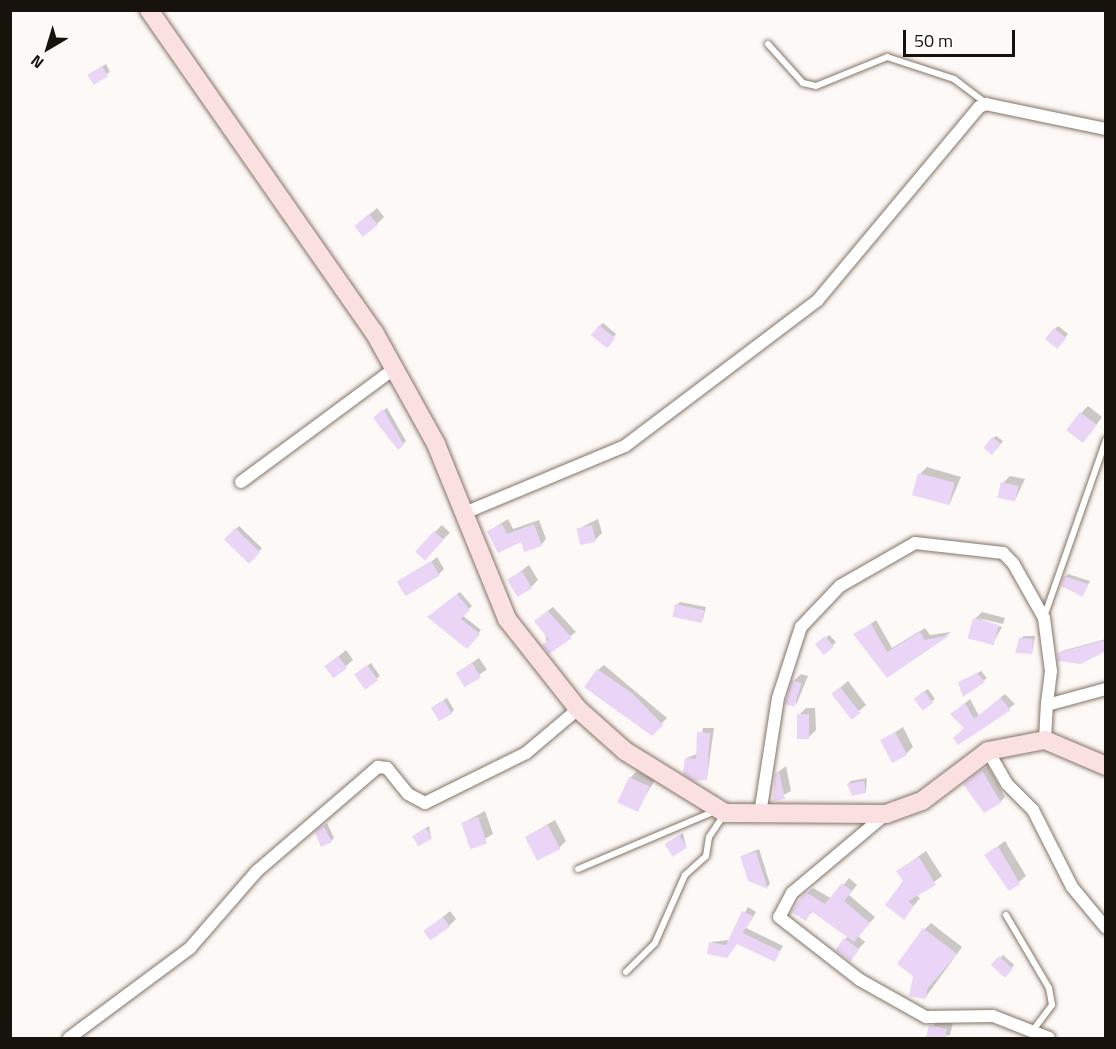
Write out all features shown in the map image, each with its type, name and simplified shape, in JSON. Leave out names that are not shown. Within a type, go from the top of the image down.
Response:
[{"type":"street","points":[[149,10],[394,368],[467,512],[491,589],[507,619],[578,708],[650,770],[720,812],[886,814],[922,801],[988,751],[1045,740],[1106,766]]},
{"type":"street","points":[[467,512],[625,446],[817,301],[986,104],[1106,129]]},
{"type":"street","points":[[242,482],[394,368]]},
{"type":"street","points":[[760,814],[790,652],[801,627],[840,586],[915,543],[1002,553],[1032,590],[1044,618],[1051,670],[1045,740]]},
{"type":"street","points":[[1047,705],[1106,689]]},
{"type":"street","points":[[69,1038],[190,948],[257,871],[378,767],[387,768],[408,794],[425,803],[526,753],[578,708]]},
{"type":"street","points":[[988,751],[1006,784],[1032,810],[1067,880],[1106,928]]},
{"type":"street","points":[[886,814],[792,893],[779,917],[860,980],[926,1017],[993,1016],[1034,1029],[1049,1038]]},
{"type":"lane","points":[[768,44],[802,83],[816,86],[887,57],[954,79],[986,104]]},
{"type":"lane","points":[[1044,618],[1106,440]]},
{"type":"lane","points":[[578,868],[720,812]]},
{"type":"lane","points":[[626,972],[655,943],[686,875],[706,856],[709,837],[720,812]]},
{"type":"lane","points":[[1006,915],[1049,988],[1052,1005],[1034,1029]]},
{"type":"building","points":[[102,66],[108,76],[94,85],[87,75]]},
{"type":"building","points":[[369,214],[378,225],[363,237],[354,226]]},
{"type":"building","points":[[599,325],[615,338],[607,348],[591,335]]},
{"type":"building","points":[[1054,328],[1066,338],[1057,349],[1045,339]]},
{"type":"building","points":[[383,409],[404,445],[398,450],[373,418]]},
{"type":"building","points":[[1080,412],[1097,425],[1083,443],[1066,430]]},
{"type":"building","points":[[992,437],[1001,444],[992,455],[983,448]]},
{"type":"building","points":[[918,473],[955,483],[949,505],[912,495]]},
{"type":"building","points":[[1001,482],[1019,486],[1015,502],[997,498]]},
{"type":"building","points":[[502,524],[507,534],[534,524],[542,546],[524,552],[521,542],[498,553],[487,531]]},
{"type":"building","points":[[592,525],[596,542],[580,545],[576,529]]},
{"type":"building","points":[[235,528],[260,552],[249,564],[224,540]]},
{"type":"building","points":[[434,531],[444,540],[425,561],[415,552]]},
{"type":"building","points":[[431,561],[440,576],[405,596],[397,582]]},
{"type":"building","points":[[522,571],[532,588],[517,597],[507,580]]},
{"type":"building","points":[[1064,576],[1088,584],[1083,597],[1061,586]]},
{"type":"building","points":[[457,594],[470,610],[461,619],[480,634],[467,649],[427,617]]},
{"type":"building","points":[[675,604],[704,610],[702,623],[672,617]]},
{"type":"building","points":[[548,611],[572,638],[549,654],[542,645],[549,640],[534,621]]},
{"type":"building","points":[[973,618],[999,625],[994,645],[968,638]]},
{"type":"building","points":[[871,624],[887,652],[920,632],[925,640],[950,635],[887,678],[853,634]]},
{"type":"building","points":[[825,636],[834,647],[824,655],[815,644]]},
{"type":"building","points":[[1019,638],[1033,639],[1032,654],[1015,653]]},
{"type":"building","points":[[1106,640],[1106,651],[1081,664],[1058,661],[1057,653]]},
{"type":"building","points":[[338,656],[347,668],[333,678],[324,666]]},
{"type":"building","points":[[472,663],[481,678],[464,687],[456,673]]},
{"type":"building","points":[[367,665],[378,680],[365,690],[354,674]]},
{"type":"building","points":[[597,669],[632,693],[663,725],[652,736],[584,687]]},
{"type":"building","points":[[977,673],[985,682],[963,697],[958,682]]},
{"type":"building","points":[[792,680],[802,683],[794,707],[785,704]]},
{"type":"building","points":[[840,687],[860,713],[852,720],[831,694]]},
{"type":"building","points":[[924,691],[933,703],[923,711],[914,699]]},
{"type":"building","points":[[1000,698],[1011,710],[958,745],[953,738],[964,728],[950,714],[965,703],[974,719]]},
{"type":"building","points":[[444,700],[452,714],[439,721],[431,708]]},
{"type":"building","points":[[797,714],[809,714],[809,739],[797,739]]},
{"type":"building","points":[[697,732],[710,733],[707,780],[694,781],[683,774],[685,758],[696,759]]},
{"type":"building","points":[[895,732],[907,755],[892,763],[880,740]]},
{"type":"building","points":[[982,770],[1001,803],[984,813],[963,784]]},
{"type":"building","points":[[779,772],[785,799],[773,801],[775,773]]},
{"type":"building","points":[[629,777],[650,787],[638,812],[617,802]]},
{"type":"building","points":[[864,781],[866,793],[852,796],[847,784]]},
{"type":"building","points":[[478,817],[487,843],[470,849],[461,823]]},
{"type":"building","points":[[323,825],[332,842],[321,847],[315,832]]},
{"type":"building","points":[[548,825],[560,849],[537,861],[525,837]]},
{"type":"building","points":[[426,828],[432,838],[418,847],[412,836]]},
{"type":"building","points":[[679,835],[687,848],[673,857],[665,844]]},
{"type":"building","points":[[998,846],[1020,884],[1009,891],[984,855]]},
{"type":"building","points":[[756,852],[768,889],[748,881],[740,856]]},
{"type":"building","points":[[919,857],[936,885],[908,901],[914,906],[904,920],[885,905],[903,881],[896,871]]},
{"type":"building","points":[[842,883],[852,891],[844,901],[870,923],[854,942],[811,911],[806,921],[791,912],[806,892],[825,904]]},
{"type":"building","points":[[742,911],[753,916],[743,933],[780,951],[775,962],[737,944],[727,958],[707,954],[709,942],[726,945]]},
{"type":"building","points":[[443,917],[450,927],[430,941],[423,931]]},
{"type":"building","points":[[923,928],[957,954],[928,988],[925,999],[909,996],[913,976],[897,964]]},
{"type":"building","points":[[844,938],[859,949],[851,961],[835,950]]},
{"type":"building","points":[[999,956],[1013,969],[1005,978],[991,965]]},
{"type":"building","points":[[929,1025],[947,1029],[945,1038],[926,1038]]}]
